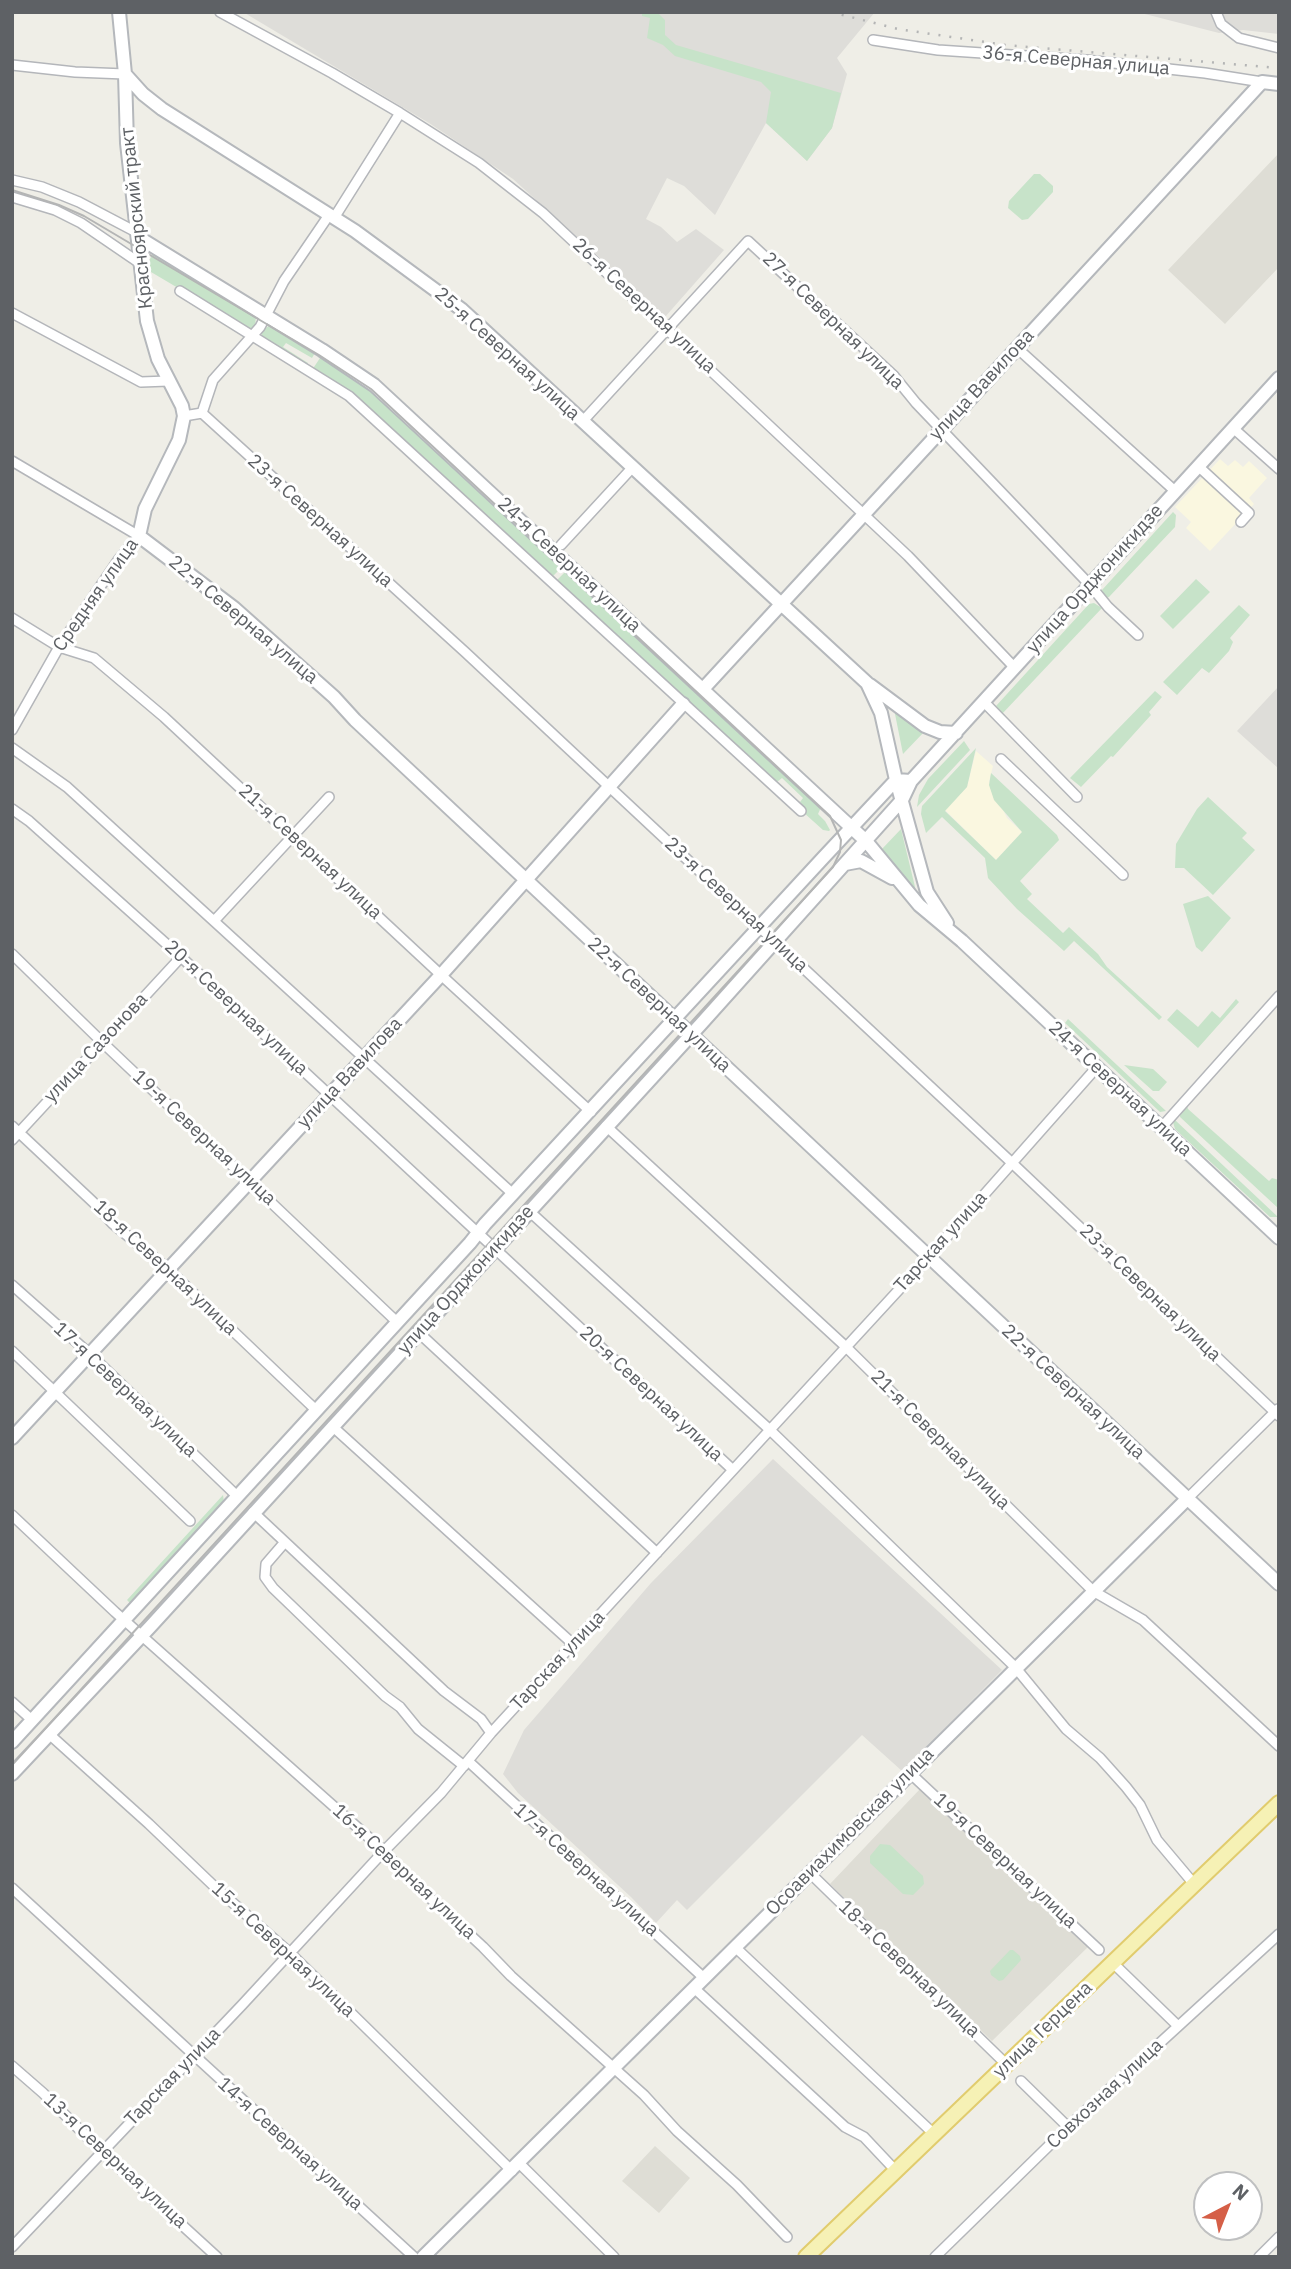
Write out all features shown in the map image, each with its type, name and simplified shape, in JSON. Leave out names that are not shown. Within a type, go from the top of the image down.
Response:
[{"type":"main road","name":"Красноярский тракт","points":[[119,12],[125,74],[127,143],[147,321],[158,359],[182,406],[184,416]]},
{"type":"main road","name":"25-я Северная улица","points":[[125,74],[142,94],[162,109],[331,216],[423,279],[461,309],[867,683],[881,713],[896,780]]},
{"type":"main road","name":"36-я Северная улица","points":[[1262,82],[1279,84]]},
{"type":"main road","name":"улица Вавилова","points":[[703,689],[1262,82]]},
{"type":"main road","name":"24-я Северная улица","points":[[138,235],[374,385],[866,841],[925,911],[962,941],[1279,1238]]},
{"type":"main road","name":"улица Орджоникидзе","points":[[12,1774],[496,1249],[866,841],[902,800],[911,781],[1279,378]]},
{"type":"main road","name":"Средняя улица","points":[[139,536],[145,509],[179,440],[184,416]]},
{"type":"main road","name":"22-я Северная улица","points":[[139,536],[233,608],[334,697],[355,720],[1279,1584]]},
{"type":"main road","points":[[867,683],[925,726],[940,732],[956,733]]},
{"type":"main road","name":"улица Вавилова","points":[[12,1438],[440,975],[683,704]]},
{"type":"main road","name":"24-я Северная улица","points":[[896,780],[931,901],[962,941]]},
{"type":"main road","name":"улица Орджоникидзе","points":[[12,1742],[896,780]]},
{"type":"main road","points":[[896,780],[911,781]]},
{"type":"main road","points":[[845,864],[855,861],[868,863],[898,881]]},
{"type":"main road","name":"Осоавиахимовская улица","points":[[422,2257],[614,2070],[1015,1667],[1187,1499]]},
{"type":"main road","name":"улица Герцена","points":[[806,2257],[1279,1803]]},
{"type":"street","name":"26-я Северная улица","points":[[220,12],[400,113],[479,163],[543,213],[908,556],[1015,667]]},
{"type":"street","points":[[1216,12],[1221,24],[1239,38],[1279,48]]},
{"type":"street","name":"36-я Северная улица","points":[[873,40],[938,50],[1112,62],[1262,82]]},
{"type":"street","points":[[12,65],[125,74]]},
{"type":"street","points":[[184,416],[202,413],[213,380],[267,317],[285,281],[400,113]]},
{"type":"street","name":"24-я Северная улица","points":[[12,180],[42,187],[79,202],[138,235]]},
{"type":"street","points":[[12,197],[55,210],[81,223],[141,264]]},
{"type":"street","name":"27-я Северная улица","points":[[668,329],[748,241],[894,376],[915,403],[1108,607],[1138,635]]},
{"type":"street","name":"24-я Северная улица","points":[[180,291],[349,396],[801,811]]},
{"type":"street","points":[[12,313],[141,382],[168,381]]},
{"type":"street","points":[[582,422],[668,329]]},
{"type":"street","points":[[1017,348],[1175,491]]},
{"type":"street","name":"23-я Северная улица","points":[[202,413],[465,652],[1278,1412]]},
{"type":"street","points":[[1233,428],[1279,469]]},
{"type":"street","name":"22-я Северная улица","points":[[12,461],[139,536]]},
{"type":"street","points":[[1198,466],[1249,513],[1241,522]]},
{"type":"street","points":[[561,545],[632,468]]},
{"type":"street","name":"Средняя улица","points":[[12,730],[59,647],[139,536]]},
{"type":"street","name":"21-я Северная улица","points":[[12,618],[59,647],[94,657],[164,717],[591,1112]]},
{"type":"street","points":[[984,702],[1077,797]]},
{"type":"street","points":[[12,748],[67,787],[513,1194]]},
{"type":"street","points":[[1001,759],[1123,875]]},
{"type":"street","points":[[214,921],[329,797]]},
{"type":"street","name":"20-я Северная улица","points":[[12,809],[29,821],[181,957],[733,1470]]},
{"type":"street","name":"19-я Северная улица","points":[[12,954],[397,1322]]},
{"type":"street","name":"улица Сазонова","points":[[15,1133],[181,957]]},
{"type":"street","points":[[1161,1128],[1279,996]]},
{"type":"street","name":"Тарская улица","points":[[12,2247],[384,1851],[442,1793],[491,1733],[929,1257],[1097,1068]]},
{"type":"street","name":"21-я Северная улица","points":[[606,1126],[845,1346],[1093,1591],[1143,1619],[1279,1746]]},
{"type":"street","name":"18-я Северная улица","points":[[15,1133],[93,1202],[112,1223],[168,1269],[317,1411]]},
{"type":"street","points":[[529,1211],[769,1429],[1015,1667],[1066,1729],[1100,1758],[1126,1787],[1140,1805],[1157,1840],[1194,1884]]},
{"type":"street","name":"17-я Северная улица","points":[[12,1285],[91,1355],[237,1496]]},
{"type":"street","points":[[418,1332],[657,1553]]},
{"type":"street","points":[[12,1351],[190,1521]]},
{"type":"street","name":"Осоавиахимовская улица","points":[[1187,1499],[1278,1412]]},
{"type":"street","points":[[332,1426],[573,1644]]},
{"type":"street","points":[[253,1512],[444,1691],[481,1719],[491,1733]]},
{"type":"street","name":"16-я Северная улица","points":[[12,1515],[124,1619],[384,1851],[402,1872],[644,2095],[787,2237]]},
{"type":"street","name":"17-я Северная улица","points":[[285,1542],[267,1564],[265,1577],[273,1588],[409,1716],[418,1729],[466,1763],[704,1978]]},
{"type":"street","points":[[12,1702],[32,1720]]},
{"type":"street","name":"15-я Северная улица","points":[[49,1734],[217,1889],[290,1952],[614,2257]]},
{"type":"street","name":"19-я Северная улица","points":[[910,1773],[1099,1950]]},
{"type":"street","name":"18-я Северная улица","points":[[811,1874],[1007,2065]]},
{"type":"street","name":"14-я Северная улица","points":[[12,1888],[414,2257]]},
{"type":"street","name":"Совхозная улица","points":[[935,2257],[1068,2127],[1279,1934]]},
{"type":"street","points":[[735,1947],[934,2134]]},
{"type":"street","points":[[1113,1963],[1178,2026]]},
{"type":"street","points":[[694,1988],[845,2127],[864,2137],[896,2171]]},
{"type":"street","name":"13-я Северная улица","points":[[12,2066],[218,2257]]},
{"type":"street","points":[[1021,2081],[1068,2127]]},
{"type":"street","points":[[1259,2257],[1279,2237]]},
{"type":"shaded area","points":[[243,12],[875,12],[837,58],[847,74],[832,128],[807,161],[766,123],[715,215],[684,186],[667,178],[646,219],[661,227],[677,242],[696,229],[724,250],[665,317],[513,179],[429,123]]},
{"type":"shaded area","points":[[1137,12],[1279,12],[1279,34],[1243,30],[1219,33]]},
{"type":"shaded area","points":[[1279,153],[1279,267],[1225,324],[1168,270]]},
{"type":"shaded area","points":[[1220,459],[1228,466],[1235,460],[1243,467],[1249,461],[1267,478],[1249,498],[1254,504],[1210,551],[1186,528],[1191,522],[1175,507]]},
{"type":"shaded area","points":[[1279,686],[1279,769],[1237,731]]},
{"type":"shaded area","points":[[976,751],[993,766],[989,782],[1007,818],[1022,832],[996,860],[945,810],[967,787]]},
{"type":"shaded area","points":[[773,1459],[1002,1670],[902,1771],[862,1735],[687,1910],[677,1900],[656,1923],[518,1793],[503,1774],[524,1730],[651,1583]]},
{"type":"shaded area","points":[[920,1789],[1089,1946],[992,2041],[830,1884]]},
{"type":"shaded area","points":[[655,2146],[690,2178],[659,2213],[622,2181]]},
{"type":"green space","points":[[642,12],[657,12],[665,20],[665,35],[676,45],[841,93],[832,128],[807,161],[766,123],[771,92],[761,82],[675,56],[663,45],[647,38],[650,18],[642,16]]},
{"type":"green space","points":[[1034,174],[1040,174],[1053,186],[1053,192],[1028,219],[1022,220],[1008,208],[1009,201]]},
{"type":"green space","points":[[152,255],[256,315],[255,328],[249,330],[151,272],[149,261]]},
{"type":"green space","points":[[271,324],[316,351],[312,358],[286,343],[283,347],[308,363],[306,366],[262,339],[262,331]]},
{"type":"green space","points":[[322,355],[365,385],[563,566],[551,578],[476,508],[312,370]]},
{"type":"green space","points":[[1173,512],[1176,515],[1175,527],[1109,597],[1104,599],[1102,590]]},
{"type":"green space","points":[[569,568],[822,805],[818,814],[829,831],[823,830],[803,812],[806,809],[800,802],[803,798],[782,778],[777,782],[557,580]]},
{"type":"green space","points":[[1196,579],[1210,592],[1173,629],[1160,616]]},
{"type":"green space","points":[[1094,603],[1102,608],[1002,714],[996,706],[1089,604]]},
{"type":"green space","points":[[1239,605],[1250,615],[1230,638],[1233,642],[1229,651],[1209,673],[1202,668],[1177,695],[1163,682]]},
{"type":"green space","points":[[1155,691],[1162,697],[1149,712],[1151,715],[1113,757],[1081,787],[1070,778]]},
{"type":"green space","points":[[894,709],[924,732],[903,754]]},
{"type":"green space","points":[[964,741],[970,750],[917,807],[919,795],[928,779]]},
{"type":"green space","points":[[976,748],[967,787],[945,811],[996,860],[1022,832],[994,800],[989,785],[991,773],[1057,835],[1059,840],[1020,881],[1032,894],[1027,899],[1063,933],[1069,927],[1098,954],[1107,967],[1162,1017],[1159,1020],[1074,941],[1064,951],[1017,909],[988,878],[985,858],[942,817],[926,833],[921,814],[922,806]]},
{"type":"green space","points":[[1208,797],[1247,833],[1242,838],[1255,850],[1213,895],[1184,868],[1175,868],[1176,844],[1197,809]]},
{"type":"green space","points":[[901,829],[916,891],[882,849]]},
{"type":"green space","points":[[1208,896],[1231,918],[1202,952],[1196,947],[1183,904]]},
{"type":"green space","points":[[1236,999],[1239,1002],[1198,1048],[1167,1020],[1177,1009],[1198,1027],[1212,1011],[1220,1018]]},
{"type":"green space","points":[[1068,1019],[1166,1111],[1160,1112],[1065,1023]]},
{"type":"green space","points":[[1124,1065],[1153,1069],[1167,1082],[1159,1091],[1153,1091]]},
{"type":"green space","points":[[1187,1106],[1269,1181],[1272,1178],[1279,1180],[1279,1209],[1180,1117],[1180,1113]]},
{"type":"green space","points":[[1175,1120],[1278,1217],[1270,1217],[1175,1129]]},
{"type":"green space","points":[[223,1495],[224,1502],[130,1603],[127,1600]]},
{"type":"green space","points":[[880,1844],[890,1845],[923,1876],[924,1884],[913,1895],[903,1894],[870,1863],[870,1856]]},
{"type":"green space","points":[[1010,1950],[1020,1956],[1021,1960],[999,1981],[990,1971]]},
{"type":"tram line","points":[[12,190],[84,216],[319,355],[371,389],[830,816],[841,840],[840,852],[833,867],[12,1765]]},
{"type":"railway","points":[[831,12],[898,29],[1005,45],[1279,68]]}]
